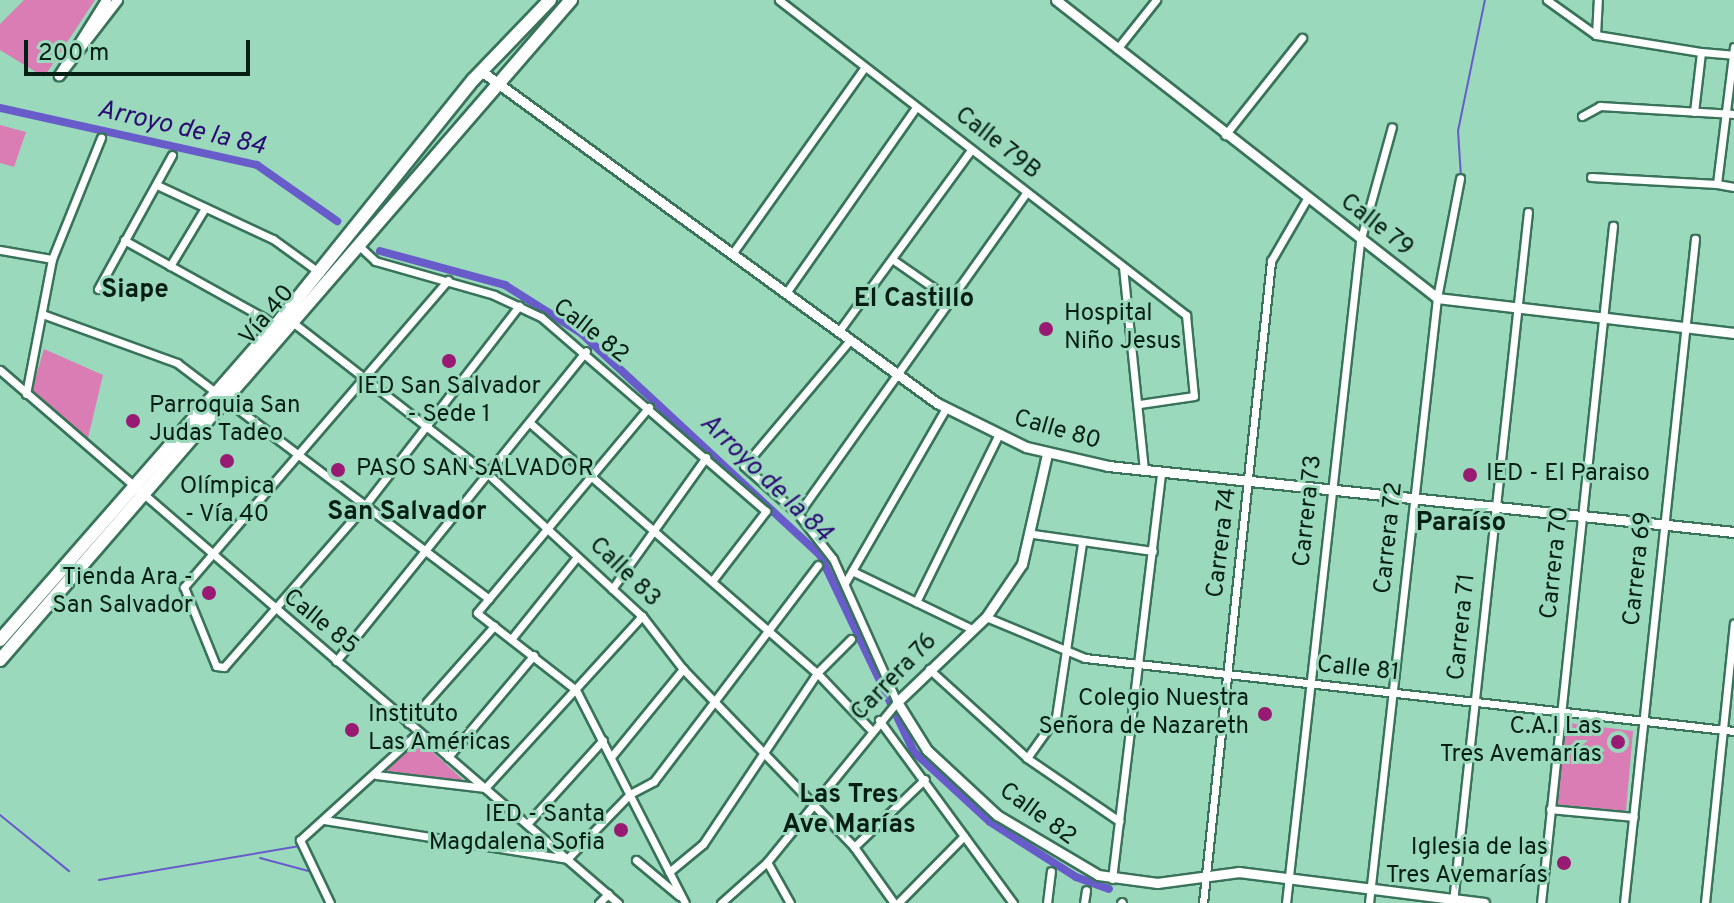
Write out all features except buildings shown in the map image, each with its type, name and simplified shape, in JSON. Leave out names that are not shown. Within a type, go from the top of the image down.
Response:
[{"type":"highway","name":"Vía 40","points":[[284,323],[320,273],[481,71],[550,0]]},
{"type":"highway","name":"Vía 40","points":[[0,660],[284,323],[357,244],[494,82],[571,0]]},
{"type":"highway","name":"Vía 40","points":[[0,640],[137,494]]},
{"type":"street","points":[[106,0],[59,75],[117,0]]},
{"type":"street","name":"Calle 79B","points":[[779,0],[1188,320],[1195,393],[1140,404]]},
{"type":"street","name":"Calle 79","points":[[1056,0],[1308,197],[1360,242],[1437,298],[1734,333]]},
{"type":"street","points":[[1117,49],[1156,0]]},
{"type":"street","points":[[1547,0],[1596,35],[1733,55]]},
{"type":"street","points":[[1596,35],[1598,0]]},
{"type":"street","points":[[1225,135],[1302,38]]},
{"type":"street","points":[[1717,184],[1731,114],[1734,47]]},
{"type":"street","points":[[1694,112],[1701,52]]},
{"type":"street","points":[[732,254],[865,67]]},
{"type":"street","name":"Calle 80","points":[[481,71],[946,408],[998,436],[1047,454],[1144,470],[1332,485],[1734,532]]},
{"type":"street","points":[[1582,116],[1600,106],[1731,114]]},
{"type":"street","points":[[786,293],[916,107]]},
{"type":"street","name":"Carrera 73","points":[[1286,903],[1360,242],[1392,127]]},
{"type":"street","points":[[26,394],[52,259],[101,138]]},
{"type":"street","points":[[839,331],[971,150]]},
{"type":"street","points":[[98,289],[172,155]]},
{"type":"street","points":[[1591,177],[1734,187]]},
{"type":"street","name":"Carrera 72","points":[[1369,903],[1437,298],[1460,178]]},
{"type":"street","points":[[157,185],[273,239],[320,273]]},
{"type":"street","points":[[798,514],[1026,193]]},
{"type":"street","name":"Carrera 74","points":[[1203,903],[1226,676],[1251,478],[1271,261],[1308,197]]},
{"type":"street","points":[[170,266],[205,208]]},
{"type":"street","name":"Carrera 71","points":[[1454,901],[1528,212]]},
{"type":"street","name":"Carrera 70","points":[[1541,903],[1613,226]]},
{"type":"street","name":"Carrera 69","points":[[1624,903],[1695,239]]},
{"type":"street","name":"Calle 83","points":[[124,240],[284,323],[365,380],[489,475],[642,616],[683,669],[816,804],[854,847],[896,903]]},
{"type":"street","name":"Calle 82","points":[[357,244],[375,261],[448,280],[519,306],[586,351],[766,511],[712,581]]},
{"type":"street","points":[[0,250],[52,259]]},
{"type":"street","points":[[892,259],[951,300]]},
{"type":"street","points":[[1123,267],[1140,404],[1144,470]]},
{"type":"street","points":[[448,280],[299,458],[183,589],[216,666],[224,667],[362,509],[429,428],[519,306]]},
{"type":"street","points":[[42,314],[142,347],[222,396],[362,509],[489,599]]},
{"type":"street","name":"Calle 82","points":[[850,340],[745,462],[798,514],[845,583],[896,703],[927,750],[997,815],[1072,865],[1112,879],[1157,883],[1206,876],[1289,879],[1484,903]]},
{"type":"street","points":[[336,661],[426,557],[586,351]]},
{"type":"street","name":"Calle 85","points":[[0,370],[211,559],[336,661],[618,903]]},
{"type":"street","points":[[649,407],[589,474],[477,613],[576,690],[684,902]]},
{"type":"street","points":[[845,583],[946,408]]},
{"type":"street","points":[[530,423],[817,673],[871,730]]},
{"type":"street","points":[[916,602],[998,436]]},
{"type":"street","name":"Carrera 76","points":[[721,903],[767,862],[816,804],[881,716],[986,617],[1033,534],[1047,454]]},
{"type":"street","points":[[612,589],[706,457]]},
{"type":"street","points":[[1112,879],[1161,472]]},
{"type":"street","points":[[1033,534],[1153,551]]},
{"type":"street","points":[[1027,758],[1056,717],[1069,655],[1082,542]]},
{"type":"street","points":[[512,638],[577,557]]},
{"type":"street","points":[[324,820],[567,859],[630,794],[654,781],[766,628],[818,565]]},
{"type":"street","points":[[852,571],[972,629]]},
{"type":"street","points":[[376,775],[485,788],[642,616]]},
{"type":"street","name":"Calle 81","points":[[986,617],[1069,655],[1139,666],[1734,731]]},
{"type":"street","points":[[1705,903],[1734,623]]},
{"type":"street","points":[[408,723],[494,626]]},
{"type":"street","points":[[669,872],[703,844],[817,673],[851,639]]},
{"type":"street","points":[[448,757],[534,655]]},
{"type":"street","points":[[611,757],[683,669]]},
{"type":"street","points":[[929,669],[1027,758],[1119,821]]},
{"type":"street","points":[[881,716],[1010,902]]},
{"type":"street","points":[[330,903],[300,840],[376,775],[419,732]]},
{"type":"street","points":[[527,824],[603,740]]},
{"type":"street","points":[[854,847],[925,779]]},
{"type":"street","points":[[1550,809],[1634,817]]},
{"type":"street","points":[[896,903],[964,836]]},
{"type":"street","points":[[636,860],[684,902]]},
{"type":"street","points":[[767,862],[790,903]]},
{"type":"street","points":[[1047,903],[1051,871]]},
{"type":"street","points":[[1084,903],[1086,890]]},
{"type":"street","points":[[599,903],[608,894]]},
{"type":"shaded area","points":[[24,0],[95,0],[44,77],[0,50],[0,24]]},
{"type":"shaded area","points":[[0,125],[26,132],[14,167],[0,163]]},
{"type":"shaded area","points":[[44,349],[103,375],[88,438],[31,393]]},
{"type":"shaded area","points":[[1561,722],[1633,731],[1626,811],[1553,804]]},
{"type":"shaded area","points":[[418,739],[470,786],[382,773]]},
{"type":"waterway","points":[[1461,177],[1458,131],[1485,0]]},
{"type":"waterway","name":"Arroyo de la 84","points":[[0,108],[257,165],[337,221]]},
{"type":"waterway","name":"Arroyo de la 84","points":[[380,251],[505,285],[581,333],[820,555],[914,752],[990,822],[1076,877],[1109,889]]},
{"type":"waterway","points":[[0,815],[69,871]]},
{"type":"waterway","points":[[99,880],[301,846]]},
{"type":"waterway","points":[[260,858],[312,872]]},
{"type":"place","name":"Hospital Niño Jesus","points":[[1046,329]]},
{"type":"place","name":"IED San Salvador - Sede 1","points":[[449,361]]},
{"type":"place","name":"Parroquia San Judas Tadeo","points":[[133,421]]},
{"type":"place","name":"Olímpica - Vía 40","points":[[227,461]]},
{"type":"place","name":"PASO SAN SALVADOR","points":[[338,470]]},
{"type":"place","name":"IED - El Paraiso","points":[[1470,475]]},
{"type":"place","name":"Tienda Ara - San Salvador","points":[[209,593]]},
{"type":"place","name":"Colegio Nuestra Señora de Nazareth","points":[[1265,714]]},
{"type":"place","name":"Instituto Las Américas","points":[[352,730]]},
{"type":"place","name":"C.A.I Las Tres Avemarías","points":[[1618,742]]},
{"type":"place","name":"IED - Santa Magdalena Sofia","points":[[621,830]]},
{"type":"place","name":"Iglesia de las Tres Avemarías","points":[[1564,863]]},
{"type":"district","name":"Siape","points":[[135,291]]},
{"type":"district","name":"El Castillo","points":[[914,300]]},
{"type":"district","name":"San Salvador","points":[[407,513]]},
{"type":"district","name":"Paraíso","points":[[1461,524]]},
{"type":"district","name":"Las Tres Ave Marías","points":[[849,811]]}]
